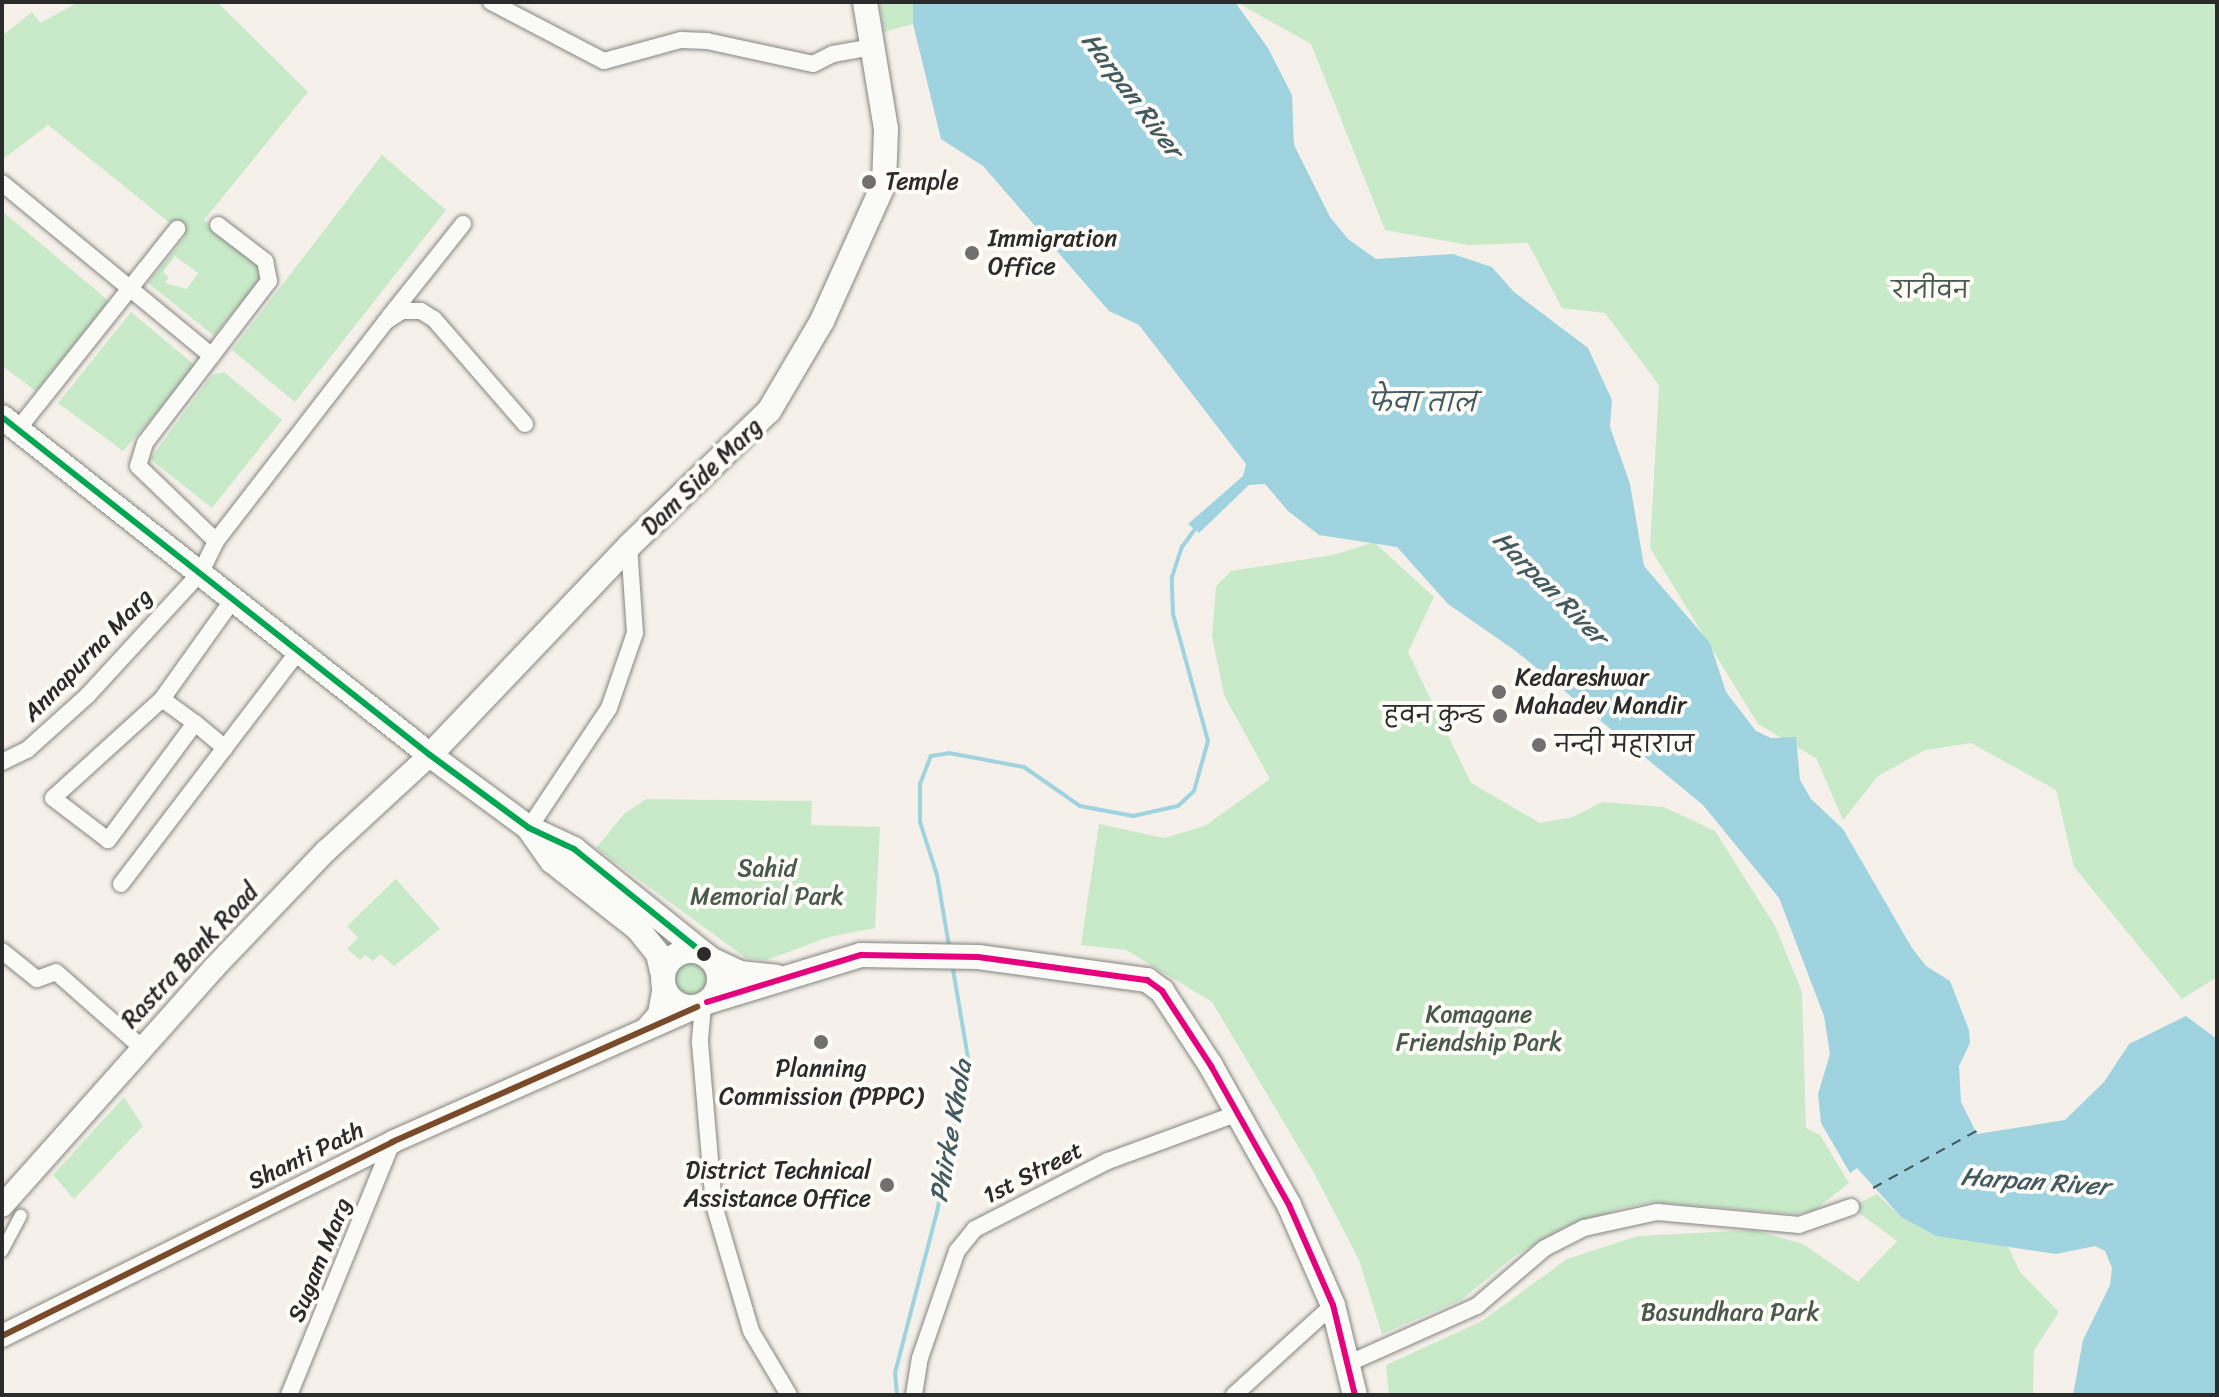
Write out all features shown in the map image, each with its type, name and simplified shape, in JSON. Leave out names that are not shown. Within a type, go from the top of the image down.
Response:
[{"type":"main road","name":"Dam Side Marg","points":[[430,755],[629,546],[769,411],[822,321],[884,184],[886,129],[865,2]]},
{"type":"main road","points":[[10,423],[430,755],[529,828],[574,849],[707,956],[740,973],[791,976]]},
{"type":"main road","name":"Rastra Bank Road","points":[[12,1211],[140,1046],[326,851],[430,755]]},
{"type":"main road","points":[[529,828],[552,861],[638,929],[658,954],[664,982],[676,1003],[702,1005],[844,957],[931,953],[1131,973],[1154,984],[1211,1066],[1289,1205],[1333,1305],[1345,1365],[1355,1395]]},
{"type":"main road","points":[[639,1035],[659,1014],[664,982],[674,957],[688,951],[707,956],[720,981],[702,1005]]},
{"type":"main road","name":"Shanti Path","points":[[2,1336],[392,1142],[702,1005]]},
{"type":"street","points":[[491,2],[604,61],[681,40],[707,41],[813,64],[833,54],[873,47]]},
{"type":"street","points":[[2,183],[212,356]]},
{"type":"street","name":"Annapurna Marg","points":[[2,762],[27,750],[87,696],[201,572],[216,541],[463,224]]},
{"type":"street","points":[[216,541],[138,466],[145,443],[255,304],[269,271],[265,261],[218,225]]},
{"type":"street","points":[[10,423],[130,288],[177,229]]},
{"type":"street","points":[[385,322],[402,311],[421,311],[434,319],[525,424]]},
{"type":"street","points":[[529,828],[598,726],[614,693],[635,633],[629,546]]},
{"type":"street","points":[[195,723],[108,840],[53,798],[162,699],[234,598]]},
{"type":"street","points":[[121,884],[299,650]]},
{"type":"street","points":[[162,699],[225,748]]},
{"type":"street","points":[[2,951],[37,979],[56,972],[140,1046]]},
{"type":"street","points":[[702,1005],[700,1043],[714,1205],[751,1331],[789,1395]]},
{"type":"street","name":"1st Street","points":[[914,1395],[920,1358],[957,1251],[975,1229],[1108,1161],[1236,1114]]},
{"type":"street","name":"Sugam Marg","points":[[289,1395],[392,1142]]},
{"type":"street","points":[[1345,1365],[1477,1306],[1545,1248],[1584,1228],[1657,1212],[1799,1225],[1820,1222],[1851,1207]]},
{"type":"street","points":[[2,1251],[12,1211]]},
{"type":"street","points":[[1234,1395],[1333,1305]]},
{"type":"green space","points":[[79,2],[217,2],[308,92],[204,220],[264,267],[265,274],[214,336],[148,283],[186,236],[48,125],[2,160],[2,36],[32,12],[40,23]],"holes":[[[175,256],[198,273],[187,289],[165,283],[169,277],[163,272]]]},
{"type":"green space","points":[[880,2],[913,2],[913,24],[884,32]]},
{"type":"green space","name":"रानीवन","points":[[1236,2],[2217,2],[2217,977],[2182,999],[2074,867],[2056,790],[1971,743],[1925,750],[1878,776],[1843,820],[1816,758],[1758,724],[1650,548],[1659,385],[1605,313],[1562,308],[1528,243],[1468,245],[1385,230],[1311,44]]},
{"type":"green space","points":[[382,155],[446,210],[295,402],[232,350]]},
{"type":"green space","points":[[2,211],[110,302],[36,391],[2,366]]},
{"type":"green space","points":[[131,312],[197,367],[123,451],[58,403]]},
{"type":"green space","points":[[224,372],[282,420],[212,508],[150,459],[212,375]]},
{"type":"green space","name":"Komagane Friendship Park","points":[[1374,542],[1434,597],[1408,652],[1471,783],[1540,823],[1573,817],[1602,802],[1664,807],[1715,831],[1775,926],[1802,992],[1806,1128],[1820,1135],[1849,1183],[1815,1210],[1796,1214],[1652,1202],[1622,1208],[1567,1226],[1516,1255],[1461,1300],[1382,1334],[1359,1260],[1314,1173],[1212,1002],[1126,950],[1081,945],[1099,824],[1164,838],[1205,826],[1270,779],[1224,695],[1212,636],[1216,586],[1231,571],[1333,555]]},
{"type":"green space","name":"Sahid Memorial Park","points":[[646,799],[812,801],[811,825],[880,827],[875,928],[829,937],[764,961],[746,958],[596,848],[625,813]]},
{"type":"green space","points":[[396,879],[440,929],[394,966],[380,954],[373,961],[365,955],[360,960],[347,949],[358,938],[347,926]]},
{"type":"green space","points":[[692,962],[704,967],[709,979],[704,991],[692,996],[680,991],[675,979],[680,967]]},
{"type":"green space","points":[[124,1097],[143,1126],[74,1199],[53,1175]]},
{"type":"green space","name":"Basundhara Park","points":[[1877,1194],[1901,1217],[1936,1236],[2007,1244],[2020,1272],[2059,1312],[2034,1350],[2033,1395],[1389,1395],[1386,1365],[1482,1321],[1567,1259],[1638,1236],[1754,1230],[1803,1244],[1858,1282],[1897,1241],[1851,1207]]},
{"type":"water","name":"फेवा ताल","points":[[913,2],[1235,2],[1268,48],[1292,95],[1294,145],[1330,217],[1348,239],[1376,259],[1453,254],[1492,267],[1514,292],[1588,348],[1612,400],[1610,427],[1630,484],[1644,566],[1710,643],[1726,692],[1756,731],[1771,738],[1796,737],[1800,780],[1811,799],[1843,829],[1912,948],[1926,966],[1950,981],[1969,1030],[1970,1043],[1959,1066],[1961,1102],[1977,1134],[2065,1120],[2104,1082],[2129,1044],[2186,1016],[2217,1039],[2217,1395],[2073,1395],[2083,1340],[2110,1285],[2112,1268],[2105,1251],[2095,1246],[2056,1254],[1936,1236],[1901,1217],[1857,1168],[1850,1173],[1821,1123],[1818,1094],[1830,1054],[1824,1016],[1779,898],[1703,805],[1517,652],[1448,604],[1397,547],[1319,535],[1288,511],[1265,484],[1249,485],[1199,533],[1188,524],[1243,476],[1246,464],[1139,325],[1109,311],[983,166],[941,139],[913,24]]},
{"type":"waterway","name":"Phirke Khola","points":[[949,946],[937,875],[920,822],[920,784],[931,756],[949,753],[1024,767],[1080,806],[1133,816],[1178,806],[1194,791],[1208,741],[1173,614],[1172,577],[1182,547],[1195,529]]},
{"type":"waterway","name":"Phirke Khola","points":[[897,1395],[895,1373],[937,1212],[968,1058],[952,963]]},
{"type":"ferry route","points":[[1873,1188],[1978,1130]]},
{"type":"transit line","points":[[2,417],[430,755],[529,828],[574,849],[704,954]]},
{"type":"transit line","points":[[707,1002],[861,955],[978,957],[1147,980],[1162,991],[1211,1066],[1289,1205],[1333,1305],[1355,1395]]},
{"type":"transit line","points":[[2,1336],[392,1142],[697,1007]]},
{"type":"place","name":"Temple","points":[[869,182]]},
{"type":"place","name":"Immigration Office","points":[[972,253]]},
{"type":"place","name":"Kedareshwar Mahadev Mandir","points":[[1499,692]]},
{"type":"place","name":"हवन कुन्ड","points":[[1500,716]]},
{"type":"place","name":"नन्दी महाराज","points":[[1539,745]]},
{"type":"place","name":"Planning Commission (PPPC)","points":[[821,1042]]},
{"type":"place","name":"District Technical Assistance Office","points":[[887,1185]]},
{"type":"water label","name":"Harpan River","points":[[1132,95]]},
{"type":"water label","name":"Harpan River","points":[[1550,588]]},
{"type":"water label","name":"Harpan River","points":[[2035,1182]]}]
